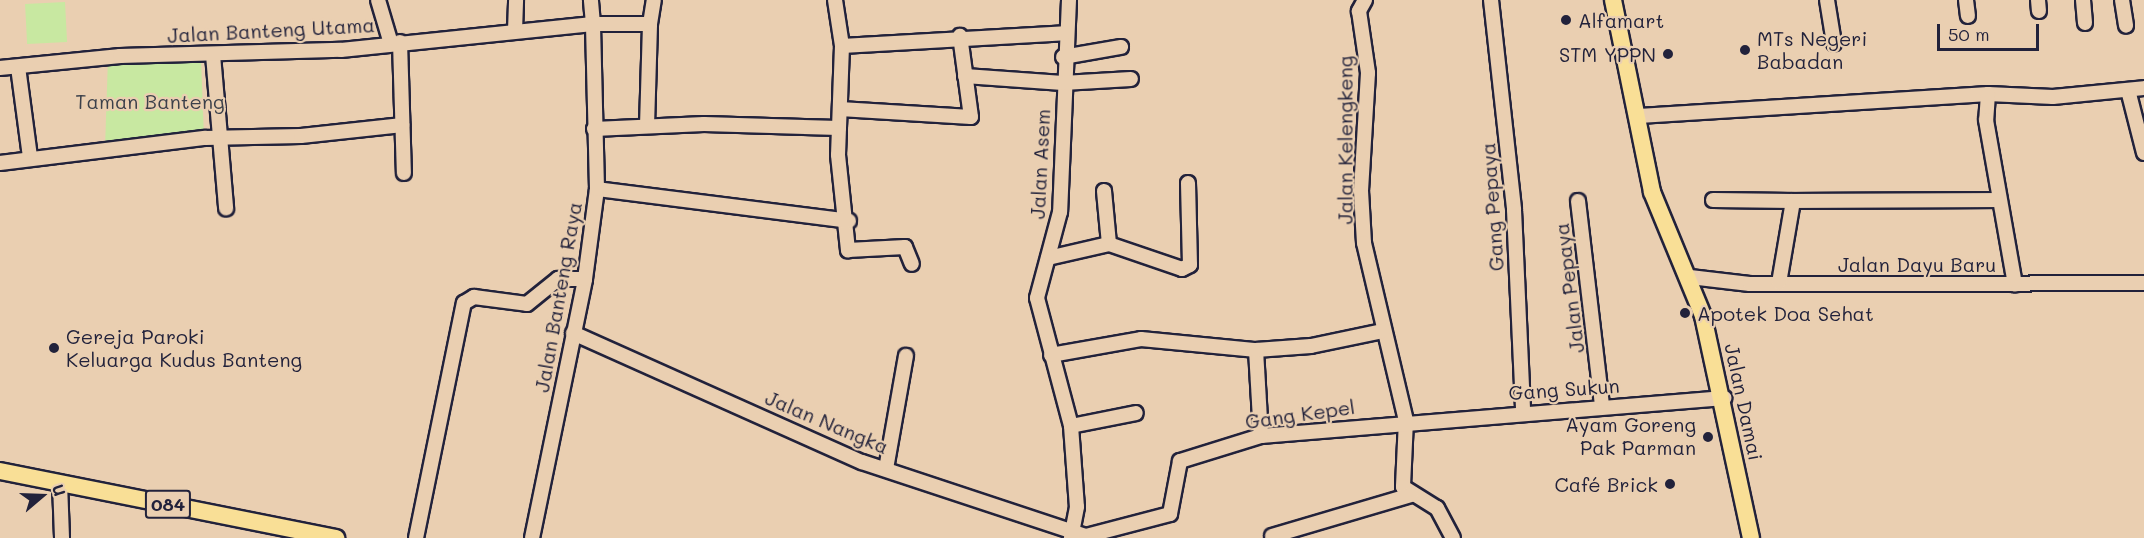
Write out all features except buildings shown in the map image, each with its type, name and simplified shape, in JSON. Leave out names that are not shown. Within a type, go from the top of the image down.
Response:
[{"type":"main road","name":"Jalan Damai","points":[[1613,0],[1639,116],[1652,192],[1690,277],[1724,398],[1751,538]]},
{"type":"main road","name":"084","points":[[0,471],[336,538]]},
{"type":"street","points":[[378,0],[395,43],[405,173]]},
{"type":"street","points":[[515,31],[516,0]]},
{"type":"street","points":[[591,0],[593,24]]},
{"type":"street","points":[[647,126],[650,24],[654,0]]},
{"type":"street","points":[[835,0],[842,46],[839,128],[849,221],[848,250],[905,247],[912,264]]},
{"type":"street","name":"Jalan Asem","points":[[1069,0],[1065,33],[1060,212],[1046,263],[1038,282],[1038,315],[1071,426],[1077,507],[1071,535]]},
{"type":"street","name":"Jalan Kelengkeng","points":[[1365,0],[1359,11],[1368,73],[1361,191],[1368,266],[1406,420],[1403,487],[1412,495]]},
{"type":"street","name":"Gang Pepaya","points":[[1491,0],[1514,210],[1523,411]]},
{"type":"street","points":[[1827,0],[1834,44]]},
{"type":"street","points":[[1966,0],[1968,16]]},
{"type":"street","points":[[2083,0],[2085,23]]},
{"type":"street","points":[[2122,0],[2126,26]]},
{"type":"street","name":"Jalan Banteng Utama","points":[[0,68],[120,56],[213,55],[395,43],[593,24],[650,24]]},
{"type":"street","name":"Jalan Banteng Raya","points":[[532,538],[585,279],[597,189],[593,24]]},
{"type":"street","points":[[842,46],[960,36],[1065,33]]},
{"type":"street","points":[[840,109],[971,117],[960,36]]},
{"type":"street","points":[[1064,57],[1121,47]]},
{"type":"street","points":[[213,55],[226,208]]},
{"type":"street","points":[[18,67],[30,157]]},
{"type":"street","points":[[965,76],[1064,83],[1131,79]]},
{"type":"street","points":[[1639,116],[1988,94],[2053,98],[2144,88]]},
{"type":"street","points":[[2128,90],[2144,153]]},
{"type":"street","points":[[1988,94],[1986,120],[1998,200],[2015,284]]},
{"type":"street","points":[[0,163],[30,157],[219,138],[402,125]]},
{"type":"street","points":[[594,129],[647,126],[839,128]]},
{"type":"street","points":[[1046,263],[1108,244],[1182,269],[1190,265],[1188,183]]},
{"type":"street","points":[[597,189],[849,221]]},
{"type":"street","points":[[1104,190],[1108,244]]},
{"type":"street","points":[[1713,200],[1998,200]]},
{"type":"street","name":"Jalan Pepaya","points":[[1578,201],[1602,406]]},
{"type":"street","points":[[1779,283],[1792,201]]},
{"type":"street","name":"Jalan Dayu Baru","points":[[1690,277],[1779,283],[2144,284]]},
{"type":"street","points":[[416,538],[464,303],[474,297],[526,304],[558,279],[585,279]]},
{"type":"street","points":[[1051,355],[1141,339],[1256,350],[1311,346],[1383,331]]},
{"type":"street","name":"Jalan Nangka","points":[[573,333],[808,440],[1071,535]]},
{"type":"street","points":[[1256,350],[1261,436]]},
{"type":"street","points":[[886,468],[906,356]]},
{"type":"street","name":"Gang Sukun","points":[[1406,420],[1724,398]]},
{"type":"street","points":[[1071,426],[1136,413]]},
{"type":"street","name":"Gang Kepel","points":[[1071,535],[1086,536],[1170,514],[1180,461],[1261,436],[1406,420]]},
{"type":"street","points":[[60,483],[62,538]]},
{"type":"street","points":[[1272,536],[1412,495],[1437,508],[1453,538]]},
{"type":"green space","name":"Taman Banteng","points":[[65,2],[67,42],[27,44],[25,4]]},
{"type":"green space","name":"Taman Banteng","points":[[108,58],[201,59],[204,137],[105,148]]},
{"type":"place","name":"Alfamart","points":[[1566,20]]},
{"type":"place","name":"MTs Negeri Babadan","points":[[1745,50]]},
{"type":"place","name":"STM YPPN","points":[[1668,54]]},
{"type":"place","name":"Apotek Doa Sehat","points":[[1685,313]]},
{"type":"place","name":"Gereja Paroki Keluarga Kudus Banteng","points":[[54,348]]},
{"type":"place","name":"Ayam Goreng Pak Parman","points":[[1708,437]]},
{"type":"place","name":"Café Brick","points":[[1670,484]]}]
